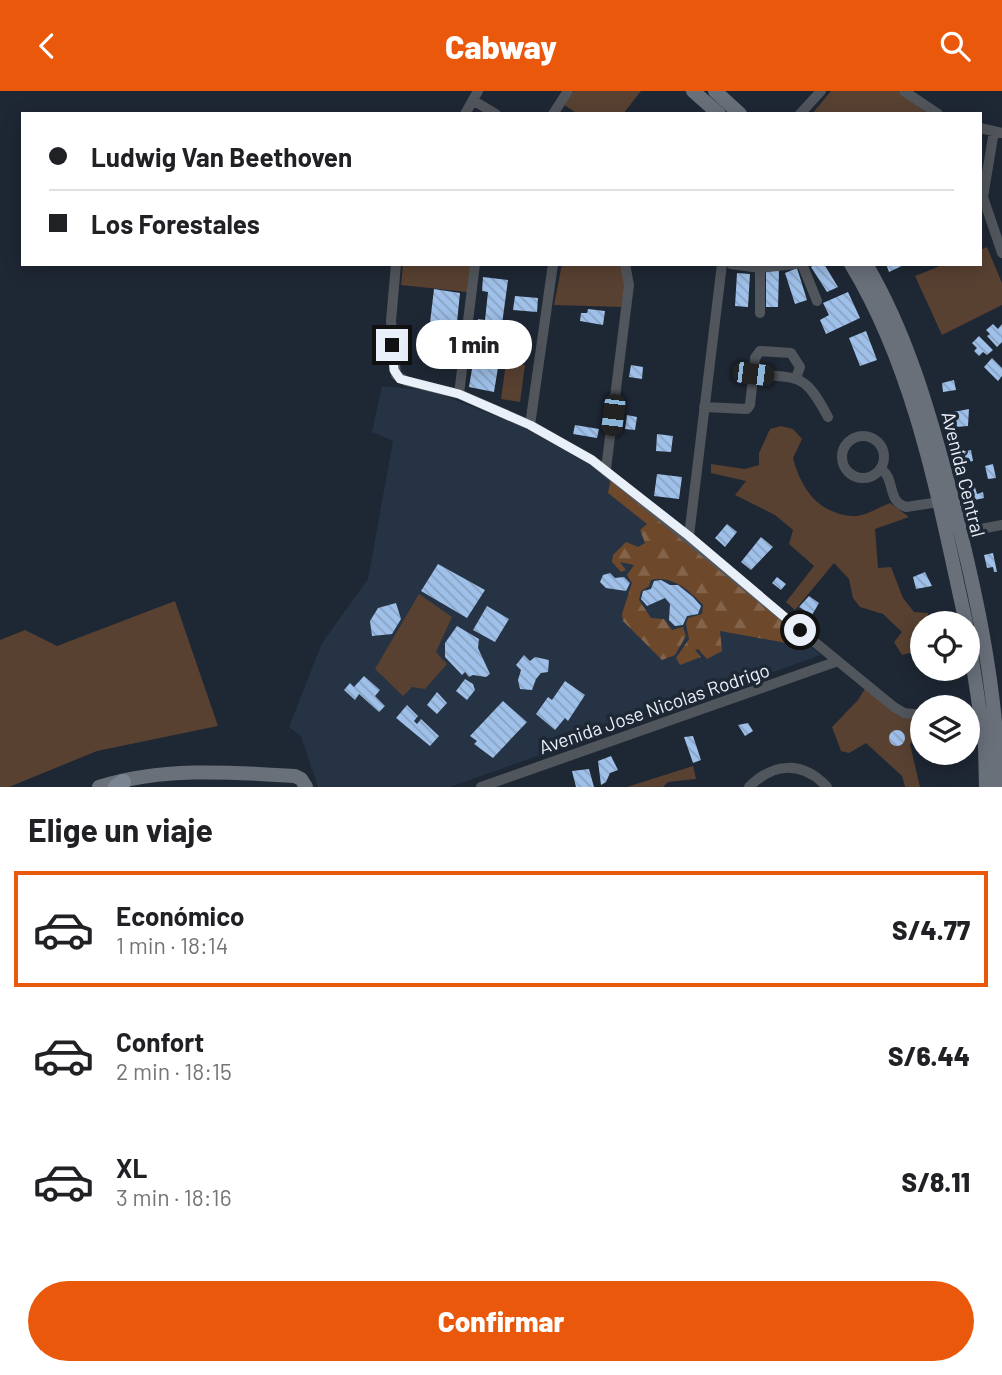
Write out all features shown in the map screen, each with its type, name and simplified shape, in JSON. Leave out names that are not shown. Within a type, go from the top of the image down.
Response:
[{"type":"street","points":[[555,110],[568,91]]},
{"type":"street","points":[[692,91],[717,112]]},
{"type":"street","points":[[715,91],[738,112]]},
{"type":"street","points":[[802,112],[821,91]]},
{"type":"street","points":[[904,91],[935,112]]},
{"type":"street","points":[[466,112],[476,96],[494,112]]},
{"type":"street","points":[[998,132],[983,197],[1002,253]]},
{"type":"street","points":[[396,266],[391,321],[396,375],[406,381],[459,394],[530,425],[606,469],[894,707],[910,714]]},
{"type":"street","points":[[459,394],[475,266]]},
{"type":"street","points":[[530,425],[553,266]]},
{"type":"street","points":[[606,469],[629,285],[625,266]]},
{"type":"street","points":[[689,536],[722,266]]},
{"type":"street","points":[[746,266],[778,266]]},
{"type":"street","points":[[803,266],[817,301]]},
{"type":"street","name":"Avenida Central","points":[[852,266],[894,353],[945,501],[960,533],[983,635],[998,744],[999,787]]},
{"type":"street","name":"Avenida Central","points":[[867,266],[907,350],[926,404],[964,611]]},
{"type":"street","points":[[760,268],[760,313]]},
{"type":"street","points":[[705,407],[747,409],[750,405],[755,358],[760,351],[782,351],[793,355],[799,364],[800,373],[796,378]]},
{"type":"street","points":[[753,374],[796,378],[812,387],[828,417]]},
{"type":"street","points":[[859,436],[873,438],[884,456],[880,469],[869,477],[850,473],[842,456],[847,443],[859,436]]},
{"type":"street","points":[[880,469],[888,475],[895,501],[900,505],[945,501]]},
{"type":"street","points":[[960,533],[1002,525]]},
{"type":"street","name":"Avenida Jose Nicolas Rodrigo","points":[[481,787],[508,783],[838,661]]},
{"type":"street","points":[[980,748],[986,787]]},
{"type":"street","points":[[749,787],[762,775],[782,766],[812,774],[827,787]]},
{"type":"street","points":[[99,787],[189,774],[243,773],[295,776],[306,785]]},
{"type":"shaded area","points":[[574,91],[641,91],[625,112],[575,112],[564,105]]},
{"type":"shaded area","points":[[831,91],[898,91],[925,112],[814,112]]},
{"type":"shaded area","points":[[987,247],[1002,283],[1002,305],[942,335],[915,276],[940,266],[982,266],[982,249]]},
{"type":"shaded area","points":[[403,266],[471,266],[467,292],[401,285]]},
{"type":"shaded area","points":[[562,266],[621,266],[626,278],[621,307],[554,305]]},
{"type":"shaded area","points":[[506,362],[525,365],[520,402],[501,399]]},
{"type":"shaded area","points":[[382,386],[432,391],[519,425],[587,463],[655,515],[821,655],[450,787],[318,787],[301,736],[289,727],[322,643],[368,579],[393,441],[372,432]]},
{"type":"shaded area","points":[[781,426],[793,429],[802,439],[793,458],[796,469],[806,489],[821,505],[841,514],[857,516],[890,503],[909,517],[875,529],[878,568],[891,567],[903,598],[913,611],[910,611],[910,653],[902,655],[894,642],[902,632],[883,614],[860,607],[853,598],[849,579],[834,563],[795,610],[786,602],[814,566],[789,544],[793,530],[775,515],[735,495],[746,481],[711,473],[711,464],[745,469],[759,465],[759,453],[770,429]]},
{"type":"shaded area","points":[[419,594],[452,617],[436,652],[447,664],[425,689],[412,687],[403,696],[375,669]]},
{"type":"shaded area","points":[[175,601],[218,726],[97,751],[9,787],[0,787],[0,640],[25,630],[57,646]]},
{"type":"shaded area","points":[[866,687],[885,704],[910,718],[910,765],[915,765],[920,787],[905,787],[902,776],[866,743],[849,753],[841,751],[832,727],[858,700]]},
{"type":"shaded area","points":[[693,766],[696,779],[668,782],[663,787],[627,787]]},
{"type":"green space","points":[[611,478],[790,626],[787,643],[720,631],[722,651],[707,659],[698,649],[695,650],[701,657],[680,665],[676,658],[689,639],[686,624],[688,618],[702,614],[703,605],[686,589],[673,582],[651,580],[649,586],[641,591],[639,600],[651,618],[664,619],[672,630],[683,627],[686,636],[675,655],[662,660],[623,621],[622,614],[632,583],[627,575],[634,565],[620,562],[626,570],[621,572],[612,562],[613,555],[626,542],[638,547],[645,543],[640,530],[647,524],[608,493]]},
{"type":"building","points":[[825,266],[838,287],[827,292],[811,267]]},
{"type":"building","points":[[887,266],[902,266],[889,272]]},
{"type":"building","points":[[797,268],[807,300],[795,304],[785,273]]},
{"type":"building","points":[[766,271],[779,271],[778,307],[766,307]]},
{"type":"building","points":[[737,273],[750,274],[748,307],[735,306]]},
{"type":"building","points":[[483,277],[508,280],[500,339],[476,336],[478,319],[485,320],[488,292],[482,291]]},
{"type":"building","points":[[434,289],[460,293],[454,352],[427,348]]},
{"type":"building","points":[[848,292],[860,318],[826,334],[820,320],[829,315],[823,303]]},
{"type":"building","points":[[515,296],[538,298],[537,312],[513,310]]},
{"type":"building","points":[[588,309],[605,311],[603,325],[580,321],[581,313],[587,313]]},
{"type":"building","points":[[993,324],[998,329],[1002,324],[1002,342],[997,347],[987,336],[990,334],[986,330]]},
{"type":"building","points":[[866,331],[877,360],[860,366],[849,338]]},
{"type":"building","points":[[979,336],[993,350],[987,355],[983,352],[979,356],[974,351],[977,348],[972,343]]},
{"type":"building","points":[[477,339],[502,343],[494,392],[469,387]]},
{"type":"building","points":[[992,358],[1002,368],[1002,376],[998,381],[984,367]]},
{"type":"building","points":[[631,365],[643,367],[642,379],[629,377]]},
{"type":"building","points":[[954,380],[956,390],[943,392],[942,383]]},
{"type":"building","points":[[969,409],[968,426],[956,427],[948,413]]},
{"type":"building","points":[[627,415],[637,417],[635,430],[625,429]]},
{"type":"building","points":[[575,425],[599,429],[597,438],[573,434]]},
{"type":"building","points":[[657,434],[673,436],[671,452],[656,451]]},
{"type":"building","points":[[971,450],[973,461],[963,463],[961,452]]},
{"type":"building","points":[[993,464],[996,478],[988,479],[985,466]]},
{"type":"building","points":[[657,474],[682,477],[679,499],[654,496]]},
{"type":"building","points":[[975,487],[977,494],[983,492],[984,498],[970,501],[967,488]]},
{"type":"building","points":[[727,524],[737,532],[725,547],[715,538]]},
{"type":"building","points":[[761,537],[773,547],[751,570],[741,562]]},
{"type":"building","points":[[993,553],[997,572],[994,572],[993,567],[987,568],[984,555]]},
{"type":"building","points":[[438,564],[485,590],[467,618],[421,591]]},
{"type":"building","points":[[925,572],[932,586],[916,589],[913,577]]},
{"type":"building","points":[[610,573],[615,578],[624,577],[630,583],[626,591],[606,588],[600,582],[603,575]]},
{"type":"building","points":[[777,577],[786,584],[781,590],[772,583]]},
{"type":"building","points":[[661,580],[670,585],[678,585],[693,597],[701,606],[698,614],[687,616],[683,625],[675,626],[669,620],[670,604],[665,598],[647,606],[641,599],[643,591],[651,589],[654,581]]},
{"type":"building","points":[[809,596],[819,603],[812,615],[799,607]]},
{"type":"building","points":[[396,603],[401,619],[392,634],[372,636],[370,621],[378,608]]},
{"type":"building","points":[[487,606],[509,619],[495,642],[473,630]]},
{"type":"building","points":[[457,626],[479,639],[478,648],[490,674],[486,677],[469,677],[465,672],[462,675],[445,657],[445,643]]},
{"type":"building","points":[[524,655],[530,661],[535,657],[549,660],[548,672],[541,673],[532,690],[520,689],[518,680],[521,670],[516,665]]},
{"type":"building","points":[[364,676],[380,690],[375,696],[385,706],[379,712],[359,694],[355,700],[344,690],[350,683],[354,687]]},
{"type":"building","points":[[465,679],[473,684],[475,690],[467,700],[456,691]]},
{"type":"building","points":[[565,681],[585,695],[568,721],[565,718],[555,730],[536,714],[548,697],[552,700]]},
{"type":"building","points":[[437,692],[447,703],[437,714],[427,705]]},
{"type":"building","points":[[503,701],[527,722],[493,758],[474,744],[477,741],[470,736]]},
{"type":"building","points":[[407,705],[418,716],[414,721],[417,724],[421,719],[439,736],[430,746],[396,718]]},
{"type":"building","points":[[748,723],[753,731],[745,736],[738,725]]},
{"type":"building","points":[[894,730],[900,730],[905,738],[903,744],[894,746],[889,741],[889,735]]},
{"type":"building","points":[[693,736],[701,760],[693,763],[684,737]]},
{"type":"building","points":[[611,756],[618,770],[610,773],[606,782],[601,785],[598,761]]},
{"type":"building","points":[[589,769],[594,787],[576,787],[572,771]]},
{"type":"route","points":[[392,345],[394,370],[400,379],[459,394],[530,425],[592,460],[689,536],[800,630]]}]
